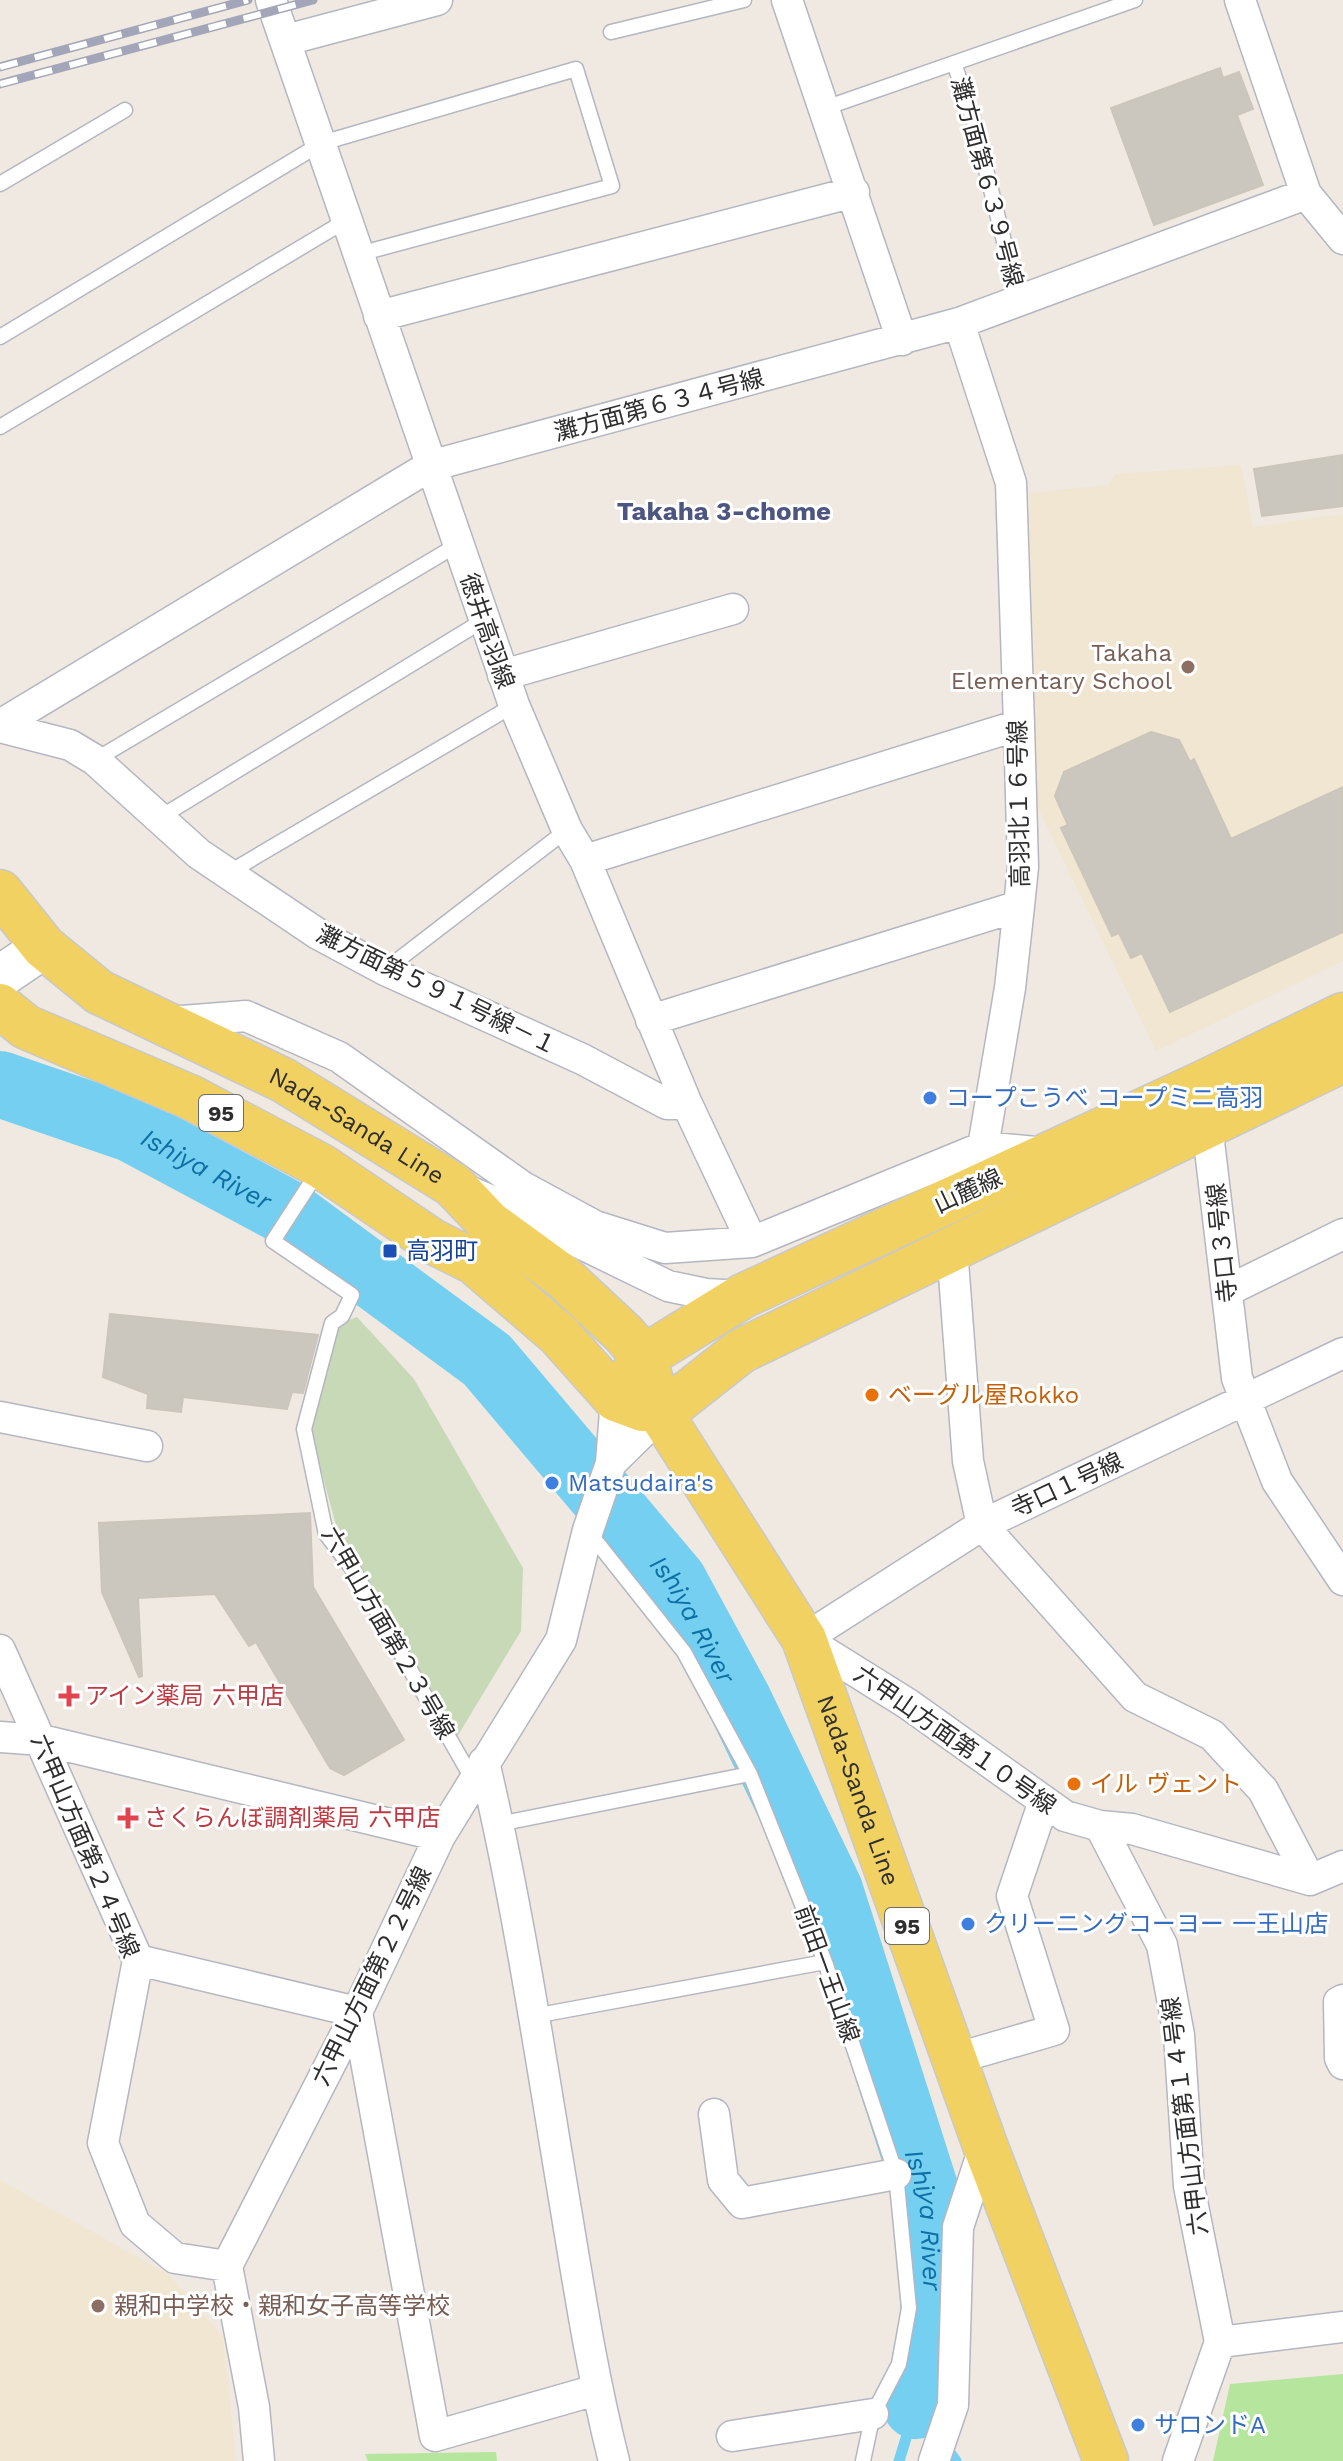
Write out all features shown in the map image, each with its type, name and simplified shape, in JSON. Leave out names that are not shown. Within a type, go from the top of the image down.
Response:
[{"type":"main road","name":"Nada-Sanda Line","points":[[0,892],[44,947],[99,992],[317,1098],[453,1185],[489,1223],[562,1276],[644,1357],[661,1414],[804,1639],[985,2145],[1106,2461]]},
{"type":"main road","name":"95","points":[[0,1006],[26,1027],[190,1097],[319,1170],[432,1241],[474,1262],[559,1335],[616,1399],[661,1414]]},
{"type":"main road","name":"山麓線","points":[[661,1414],[741,1351],[952,1248],[1205,1104],[1343,1015]]},
{"type":"main road","name":"山麓線","points":[[616,1399],[644,1357],[743,1296],[1048,1153],[1343,1060]]},
{"type":"street","name":"徳井高羽線","points":[[271,0],[514,705],[567,830],[585,860],[687,1104],[752,1242]]},
{"type":"street","points":[[286,40],[437,0]]},
{"type":"street","points":[[787,0],[902,340]]},
{"type":"street","points":[[1240,0],[1306,194],[1343,239]]},
{"type":"street","points":[[379,316],[854,192]]},
{"type":"street","name":"灘方面第６３４号線","points":[[0,726],[430,466],[959,323],[1306,194]]},
{"type":"street","name":"高羽北１６号線","points":[[959,323],[1011,483],[1019,725],[1023,867],[1010,988],[983,1147]]},
{"type":"street","points":[[503,675],[733,609]]},
{"type":"street","points":[[585,860],[1019,725]]},
{"type":"street","name":"灘方面第５９１号線－１","points":[[0,726],[70,745],[95,760],[199,854],[318,934],[385,970],[582,1059],[667,1104],[687,1104]]},
{"type":"street","points":[[651,1020],[1019,906]]},
{"type":"street","points":[[0,977],[44,947]]},
{"type":"street","points":[[164,1022],[246,1016],[339,1057],[523,1187],[595,1226],[665,1248],[752,1242],[983,1147],[1048,1153]]},
{"type":"street","name":"寺口３号線","points":[[1205,1104],[1237,1378],[1277,1481],[1343,1580]]},
{"type":"street","points":[[453,1185],[502,1205],[668,1286],[706,1294],[743,1296]]},
{"type":"street","points":[[1227,1291],[1343,1234]]},
{"type":"street","points":[[952,1248],[968,1461],[982,1525],[1135,1697],[1212,1735],[1263,1790],[1310,1880],[1343,1866]]},
{"type":"street","name":"寺口１号線","points":[[804,1639],[982,1525],[1343,1353]]},
{"type":"street","points":[[611,1463],[616,1399]]},
{"type":"street","points":[[611,1463],[661,1414]]},
{"type":"street","points":[[0,1417],[147,1446]]},
{"type":"street","name":"六甲山方面第２２号線","points":[[227,2266],[357,2012],[440,1836],[561,1640],[588,1530],[611,1463]]},
{"type":"street","name":"六甲山方面第１０号線","points":[[804,1639],[908,1704],[1065,1816],[1100,1826],[1132,1829],[1310,1880]]},
{"type":"street","name":"六甲山方面第２４号線","points":[[0,1650],[138,1960],[103,2143],[135,2224],[175,2258],[227,2266]]},
{"type":"street","points":[[0,1737],[42,1740],[440,1836]]},
{"type":"street","points":[[479,1771],[499,1824],[596,2390],[614,2461]]},
{"type":"street","points":[[954,2059],[1054,2030],[1012,1896],[1044,1801]]},
{"type":"street","name":"六甲山方面第１４号線","points":[[1100,1826],[1162,1945],[1179,2035],[1189,2186],[1220,2342]]},
{"type":"street","points":[[138,1960],[357,2012],[435,2436],[596,2390]]},
{"type":"street","points":[[1343,2000],[1339,2002],[1340,2058],[1343,2064]]},
{"type":"street","points":[[714,2114],[723,2180],[742,2203],[896,2174]]},
{"type":"street","points":[[934,2461],[953,2405],[958,2227],[985,2145]]},
{"type":"street","points":[[227,2266],[254,2407],[259,2461]]},
{"type":"street","points":[[1178,2461],[1220,2342],[1343,2327]]},
{"type":"street","points":[[732,2436],[873,2414]]},
{"type":"lane","points":[[611,32],[744,0]]},
{"type":"lane","points":[[825,108],[1135,0]]},
{"type":"lane","name":"灘方面第６３９号線","points":[[954,63],[974,122],[1019,301]]},
{"type":"lane","points":[[0,337],[322,143],[576,69],[612,186],[359,254]]},
{"type":"lane","points":[[0,184],[125,110]]},
{"type":"lane","points":[[0,427],[347,220]]},
{"type":"lane","points":[[95,760],[457,545]]},
{"type":"lane","points":[[159,818],[484,620]]},
{"type":"lane","points":[[228,873],[514,705]]},
{"type":"lane","points":[[385,970],[567,830]]},
{"type":"lane","name":"六甲山方面第２３号線","points":[[319,1170],[273,1241],[352,1295],[342,1316],[332,1323],[304,1429],[326,1534],[354,1571],[479,1771]]},
{"type":"lane","name":"前田一王山線","points":[[588,1530],[684,1652],[750,1774],[825,1962],[896,2174],[909,2308],[899,2364],[873,2414],[863,2461]]},
{"type":"lane","points":[[499,1824],[750,1774]]},
{"type":"lane","points":[[534,2016],[825,1962]]},
{"type":"shaded area","name":"Takaha Elementary School","points":[[1241,465],[1253,527],[1343,514],[1343,961],[1156,1051],[1037,806],[1029,493],[1109,485],[1115,474]]},
{"type":"shaded area","name":"親和中学校・親和女子高等学校","points":[[0,2180],[169,2275],[223,2337],[236,2461],[0,2461]]},
{"type":"green space","points":[[357,1317],[414,1379],[523,1568],[521,1631],[457,1737],[339,1536],[309,1426],[333,1326]]},
{"type":"green space","points":[[1343,2374],[1343,2461],[1213,2461],[1230,2384]]},
{"type":"green space","points":[[496,2452],[497,2461],[368,2461],[365,2454]]},
{"type":"building","points":[[1220,68],[1223,78],[1239,72],[1253,109],[1237,115],[1263,185],[1154,225],[1111,108]]},
{"type":"building","points":[[1343,455],[1343,506],[1262,516],[1254,469]]},
{"type":"building","points":[[1151,732],[1179,740],[1190,762],[1194,759],[1231,839],[1343,787],[1343,932],[1170,1012],[1142,953],[1131,958],[1119,933],[1112,936],[1061,828],[1068,825],[1055,796],[1064,772]]},
{"type":"building","points":[[110,1314],[318,1335],[303,1393],[292,1392],[287,1409],[183,1397],[181,1412],[147,1408],[148,1394],[103,1377]]},
{"type":"building","points":[[310,1513],[313,1587],[404,1740],[344,1775],[330,1768],[256,1642],[249,1646],[215,1594],[138,1598],[142,1676],[139,1677],[102,1592],[99,1523]]},
{"type":"waterway","name":"Ishiya River","points":[[0,1084],[131,1129],[286,1212],[487,1360],[674,1581],[739,1701],[830,1890],[928,2197],[934,2314],[916,2406]]},
{"type":"waterway","points":[[916,2406],[956,2461]]},
{"type":"waterway","name":"Ishiya River","points":[[899,2461],[916,2406]]},
{"type":"railway","points":[[0,67],[248,0]]},
{"type":"railway","points":[[0,84],[313,0]]},
{"type":"place","name":"Takaha Elementary School","points":[[1188,667]]},
{"type":"place","name":"コープこうべ コープミニ高羽","points":[[930,1098]]},
{"type":"place","name":"高羽町","points":[[390,1251]]},
{"type":"place","name":"ベーグル屋Rokko","points":[[872,1395]]},
{"type":"place","name":"Matsudaira's","points":[[552,1483]]},
{"type":"place","name":"アイン薬局 六甲店","points":[[69,1696]]},
{"type":"place","name":"イル ヴェント","points":[[1074,1784]]},
{"type":"place","name":"さくらんぼ調剤薬局 六甲店","points":[[128,1818]]},
{"type":"place","name":"クリーニングコーヨー 一王山店","points":[[968,1924]]},
{"type":"place","name":"親和中学校・親和女子高等学校","points":[[98,2306]]},
{"type":"place","name":"サロンドA","points":[[1138,2425]]},
{"type":"district","name":"Takaha 3-chome","points":[[724,511]]}]
